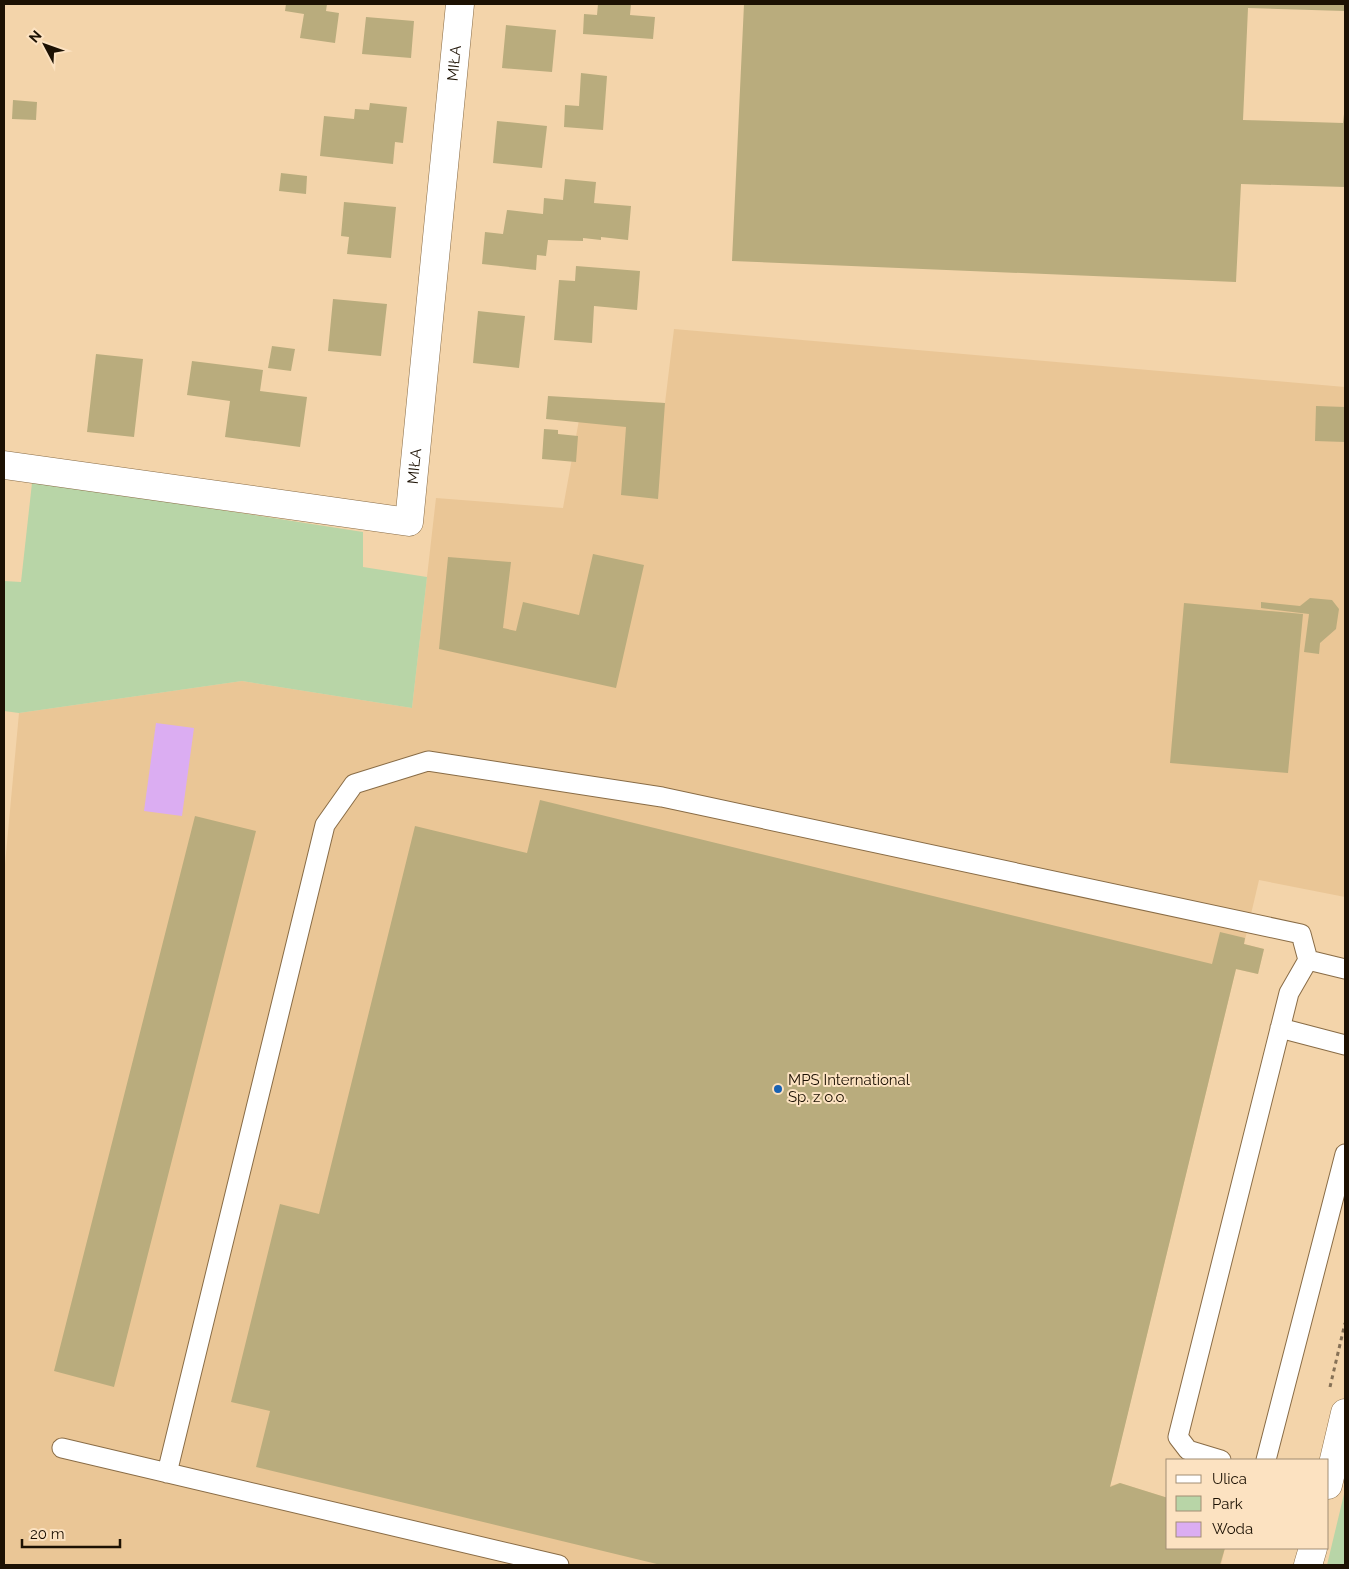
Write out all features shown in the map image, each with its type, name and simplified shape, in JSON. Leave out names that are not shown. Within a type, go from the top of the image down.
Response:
[{"type":"street","name":"MIŁA","points":[[4,465],[409,522],[460,4]]},
{"type":"street","points":[[1329,1476],[1337,1404]]},
{"type":"street","points":[[1308,1565],[1313,1549]]},
{"type":"lane","points":[[167,1473],[325,825],[354,784],[428,762],[662,797],[1301,934],[1308,960],[1289,993],[1178,1437],[1188,1450],[1218,1459]]},
{"type":"lane","points":[[1308,960],[1345,969]]},
{"type":"lane","points":[[1280,1028],[1345,1045]]},
{"type":"lane","points":[[1266,1459],[1345,1154]]},
{"type":"lane","points":[[62,1448],[559,1565]]},
{"type":"path","points":[[1337,1404],[1345,1323]]},
{"type":"shaded area","points":[[674,329],[1345,387],[1345,897],[1259,880],[1244,944],[1264,949],[1258,974],[1236,969],[1110,1486],[1120,1483],[1166,1497],[1166,1549],[1225,1549],[1221,1565],[4,1565],[4,875],[19,713],[242,681],[412,708],[436,498],[563,508],[583,398],[665,403]]},
{"type":"green space","points":[[32,483],[74,487],[363,532],[363,567],[427,577],[412,708],[242,681],[19,713],[4,711],[4,581],[21,582]]},
{"type":"green space","points":[[1345,1490],[1345,1565],[1327,1565]]},
{"type":"water","points":[[156,723],[194,728],[182,816],[144,811]]},
{"type":"building","points":[[286,4],[327,4],[326,11],[339,13],[335,43],[300,38],[304,14],[285,11]]},
{"type":"building","points":[[598,4],[631,4],[630,15],[655,17],[653,39],[583,34],[584,14],[597,15]]},
{"type":"building","points":[[744,4],[1345,4],[1345,11],[1248,8],[1243,120],[1343,123],[1345,105],[1345,187],[1241,184],[1236,282],[732,261]]},
{"type":"building","points":[[366,17],[414,21],[411,58],[362,54]]},
{"type":"building","points":[[506,25],[556,30],[552,72],[502,68]]},
{"type":"building","points":[[581,73],[607,76],[603,130],[564,127],[565,105],[579,106]]},
{"type":"building","points":[[13,100],[37,102],[36,120],[12,119]]},
{"type":"building","points":[[370,103],[407,107],[403,143],[395,142],[393,164],[320,156],[324,116],[354,119],[355,109],[369,110]]},
{"type":"building","points":[[497,121],[547,126],[542,168],[493,163]]},
{"type":"building","points":[[281,173],[307,176],[306,194],[279,191]]},
{"type":"building","points":[[565,179],[596,182],[594,203],[631,206],[628,240],[601,237],[601,240],[583,238],[583,241],[548,240],[546,256],[537,255],[536,270],[482,264],[485,232],[503,234],[507,210],[543,214],[544,198],[563,200]]},
{"type":"building","points":[[344,202],[396,207],[391,258],[347,254],[349,237],[341,236]]},
{"type":"building","points":[[576,266],[640,271],[637,310],[594,306],[592,343],[554,340],[559,280],[575,281]]},
{"type":"building","points":[[333,299],[387,304],[381,356],[328,351]]},
{"type":"building","points":[[478,311],[525,316],[519,368],[473,363]]},
{"type":"building","points":[[272,346],[295,349],[291,371],[268,368]]},
{"type":"building","points":[[96,354],[143,359],[134,437],[87,432]]},
{"type":"building","points":[[192,361],[263,370],[260,391],[307,397],[300,447],[225,437],[230,401],[187,395]]},
{"type":"building","points":[[548,396],[665,403],[658,499],[621,495],[626,427],[546,419]]},
{"type":"building","points":[[1316,406],[1345,407],[1345,442],[1315,441]]},
{"type":"building","points":[[544,429],[558,430],[558,434],[578,436],[576,462],[542,459]]},
{"type":"building","points":[[593,554],[644,565],[616,688],[439,649],[448,557],[511,562],[503,628],[516,631],[523,602],[579,615]]},
{"type":"building","points":[[1310,598],[1332,600],[1339,609],[1336,629],[1320,643],[1319,654],[1304,652],[1309,614],[1261,608],[1261,602],[1300,606]]},
{"type":"building","points":[[1184,603],[1303,614],[1288,773],[1170,763]]},
{"type":"building","name":"MPS International Sp. z o.o.","points":[[540,800],[1212,964],[1220,932],[1245,938],[1244,944],[1264,949],[1258,974],[1236,969],[1110,1487],[1120,1483],[1166,1497],[1166,1549],[1225,1549],[1220,1565],[661,1565],[256,1467],[270,1411],[231,1402],[280,1204],[319,1214],[415,826],[527,853]]},
{"type":"building","points":[[195,816],[256,831],[114,1387],[54,1371]]},
{"type":"place","name":"MPS International Sp. z o.o.","points":[[778,1089]]}]
